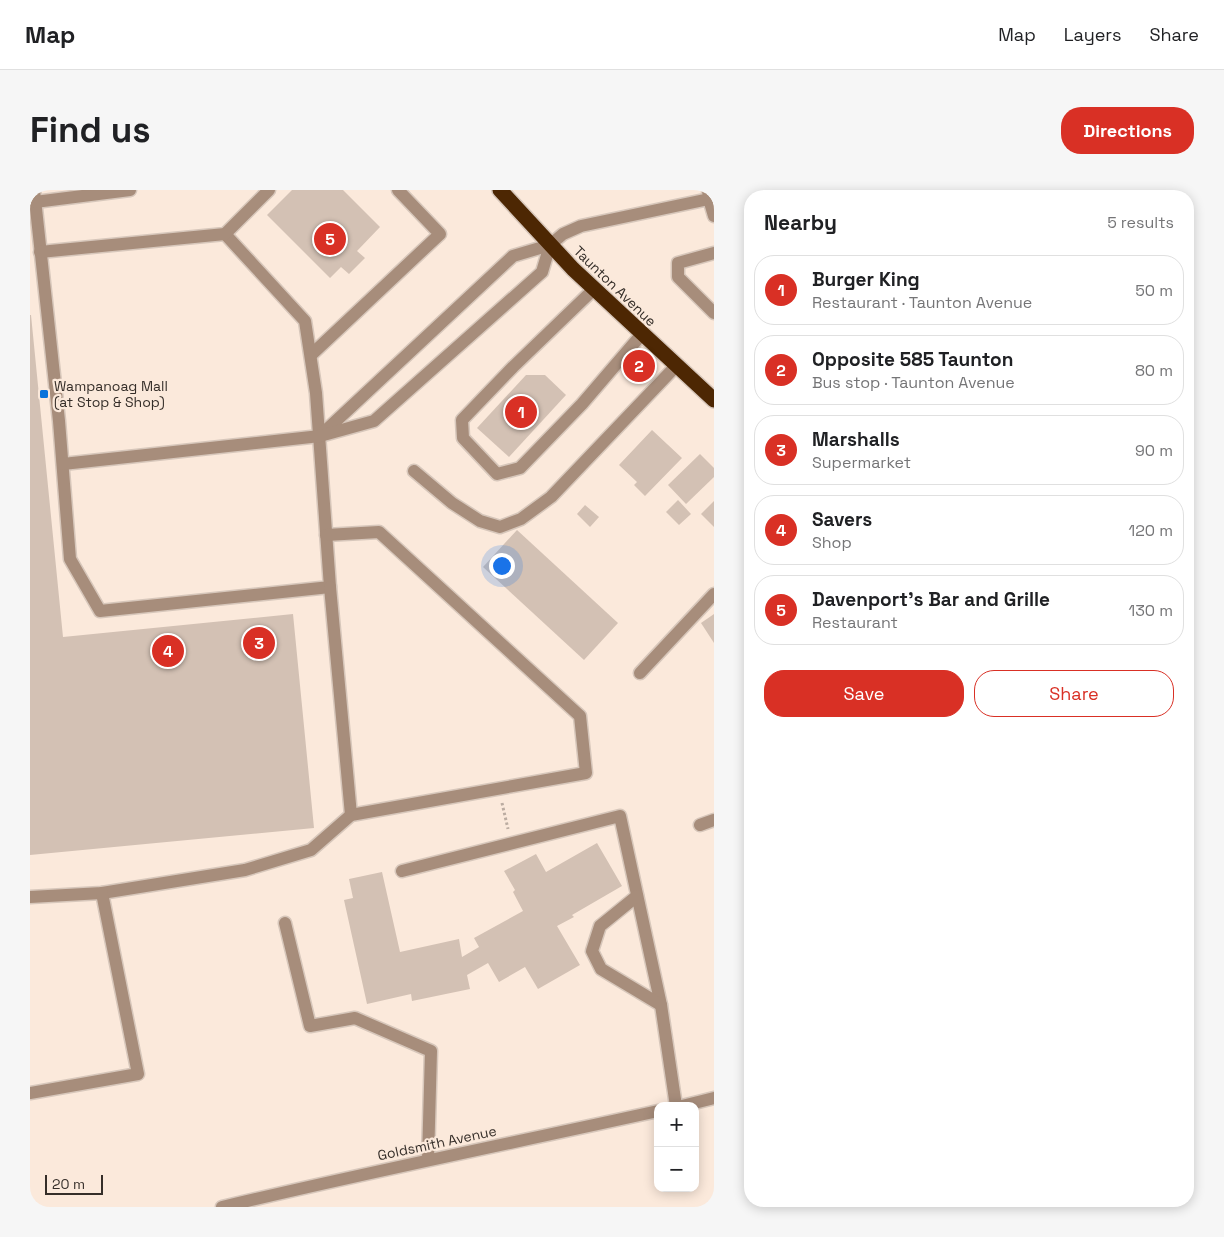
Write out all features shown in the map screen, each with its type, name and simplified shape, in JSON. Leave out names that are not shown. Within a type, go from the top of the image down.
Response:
[{"type":"highway","name":"Taunton Avenue","points":[[500,190],[594,290],[714,400]]},
{"type":"street","points":[[130,190],[35,196],[63,464],[70,559],[100,611],[330,587]]},
{"type":"street","points":[[40,252],[225,234],[269,190]]},
{"type":"street","points":[[310,355],[440,234],[398,190]]},
{"type":"street","points":[[320,436],[513,256],[550,245],[563,234],[581,226],[709,194],[714,216]]},
{"type":"street","points":[[225,234],[306,321],[320,436],[330,587],[350,815]]},
{"type":"street","points":[[63,464],[320,436],[374,421],[542,272],[550,245]]},
{"type":"street","points":[[714,253],[678,263],[678,277],[714,313]]},
{"type":"street","points":[[594,290],[513,367],[462,420],[463,438],[496,474],[520,468],[582,404],[642,334]]},
{"type":"street","points":[[414,471],[480,522],[500,528],[521,519],[551,497],[676,366]]},
{"type":"street","points":[[30,897],[102,893],[245,870],[311,850],[350,815],[586,773],[580,716],[379,532],[326,535]]},
{"type":"street","points":[[640,673],[714,594]]},
{"type":"street","points":[[402,871],[620,816],[661,1005],[675,1102]]},
{"type":"street","points":[[700,825],[714,820]]},
{"type":"street","points":[[30,1093],[138,1074],[102,893]]},
{"type":"street","points":[[637,896],[600,926],[592,951],[601,969],[661,1005]]},
{"type":"street","points":[[285,923],[310,1026],[355,1018],[430,1051],[428,1160]]},
{"type":"street","points":[[698,1102],[714,1098]]},
{"type":"street","name":"Goldsmith Avenue","points":[[222,1207],[428,1160],[654,1112]]},
{"type":"path","points":[[498,788],[512,844]]},
{"type":"building","points":[[292,190],[343,190],[380,227],[357,251],[365,258],[349,274],[341,267],[330,278],[267,215]]},
{"type":"building","points":[[30,315],[63,637],[293,614],[314,828],[30,855]]},
{"type":"building","points":[[526,375],[545,375],[566,395],[509,457],[477,428]]},
{"type":"building","points":[[652,430],[682,458],[645,496],[634,485],[637,482],[619,465]]},
{"type":"building","points":[[700,454],[714,468],[714,477],[686,504],[668,485]]},
{"type":"building","points":[[678,500],[691,514],[679,525],[666,512]]},
{"type":"building","points":[[714,501],[714,527],[701,514]]},
{"type":"building","points":[[585,505],[599,517],[590,527],[577,514]]},
{"type":"building","points":[[517,530],[618,623],[584,660],[483,567]]},
{"type":"building","points":[[714,614],[714,643],[701,623]]},
{"type":"building","points":[[597,843],[622,886],[572,915],[574,917],[557,926],[580,965],[538,989],[525,967],[499,982],[488,963],[467,975],[470,989],[412,1001],[411,994],[367,1004],[344,900],[353,898],[349,879],[382,872],[400,952],[459,939],[462,957],[479,947],[474,938],[523,911],[513,892],[515,890],[504,871],[536,854],[546,872]]},
{"type":"place","name":"Davenport's Bar and Grille","points":[[330,239]]},
{"type":"place","name":"Opposite 585 Taunton","points":[[639,366]]},
{"type":"place","name":"Wampanoag Mall (at Stop & Shop)","points":[[44,394]]},
{"type":"place","name":"Burger King","points":[[521,412]]},
{"type":"place","name":"Marshalls","points":[[259,643]]},
{"type":"place","name":"Savers","points":[[168,651]]}]
